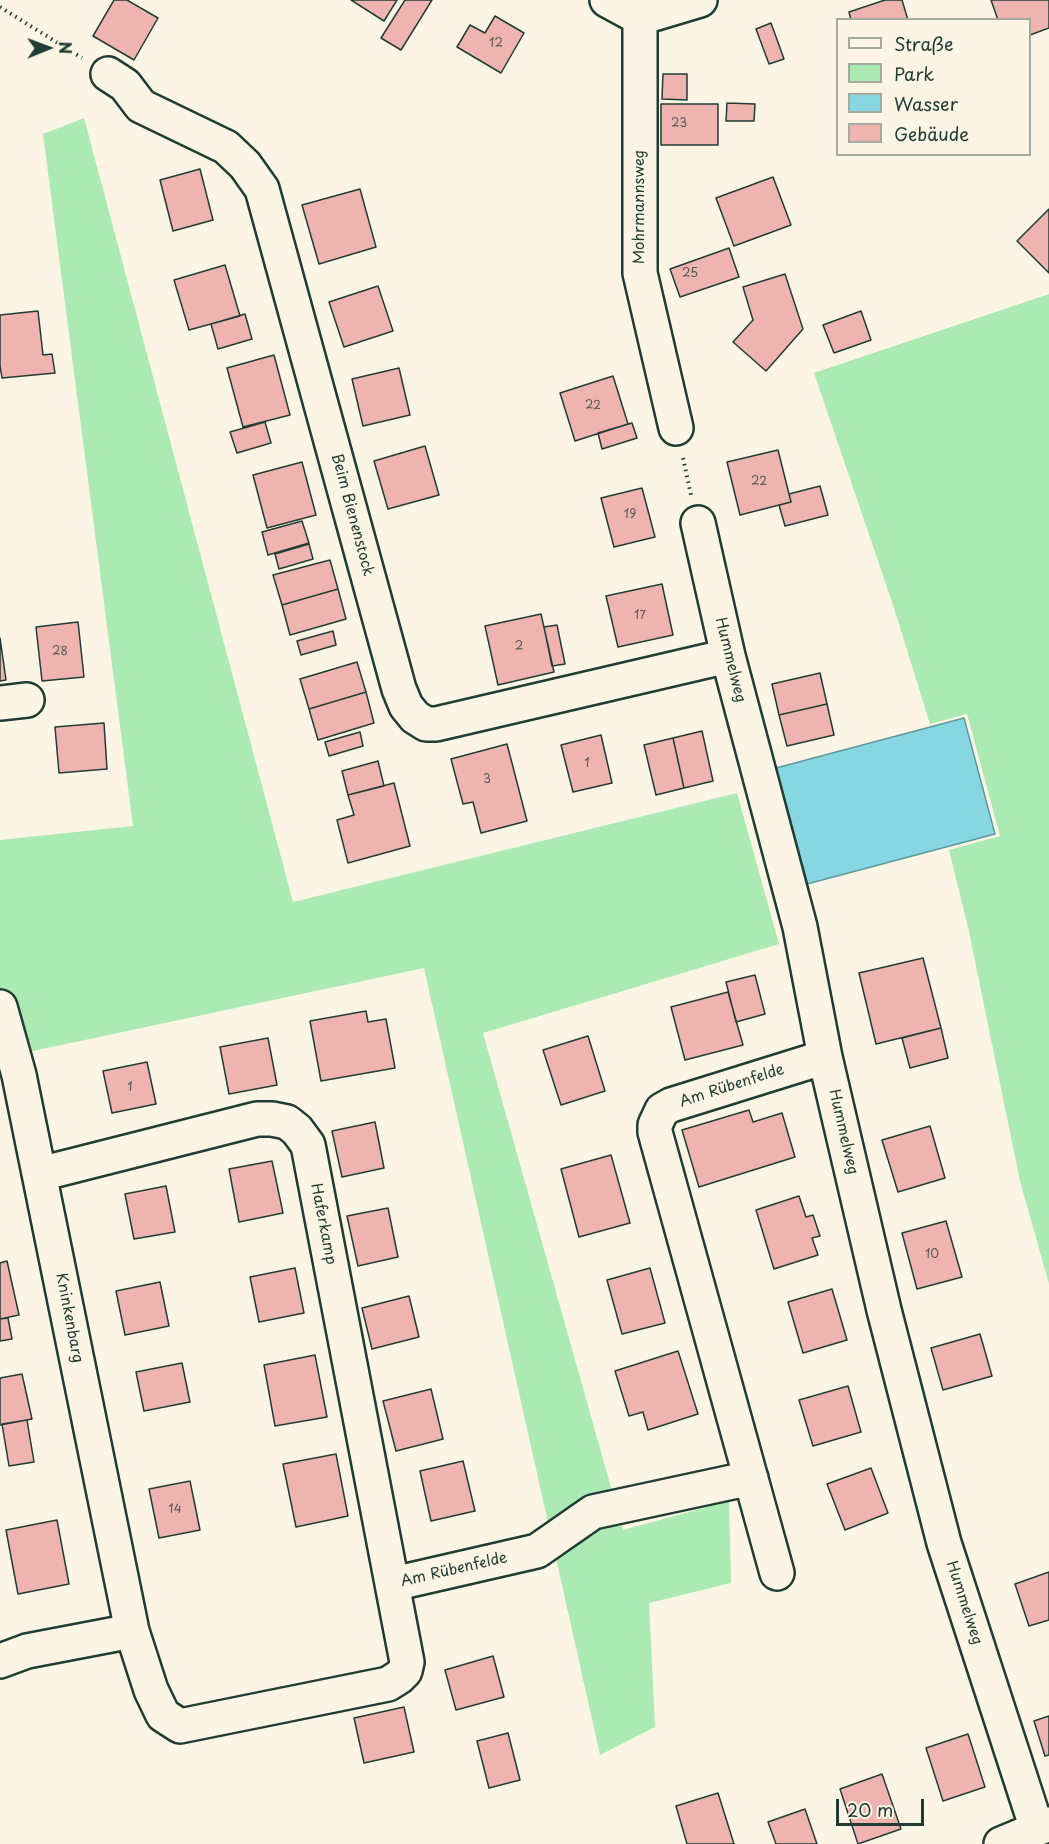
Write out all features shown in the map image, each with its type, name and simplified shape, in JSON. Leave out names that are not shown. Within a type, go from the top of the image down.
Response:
[{"type":"street","points":[[607,0],[640,18],[700,0]]},
{"type":"street","name":"Mohrmannsweg","points":[[640,18],[640,273],[676,429]]},
{"type":"street","name":"Beim Bienenstock","points":[[108,74],[125,85],[141,106],[226,147],[245,165],[262,189],[399,689],[406,706],[415,717],[426,724],[436,724],[728,656]]},
{"type":"street","name":"Hummelweg","points":[[698,523],[728,656],[800,927],[825,1057],[884,1310],[944,1543],[1043,1826]]},
{"type":"street","name":"Kninkenbarg","points":[[0,1007],[19,1075],[132,1631],[143,1666]]},
{"type":"street","name":"Am Rübenfelde","points":[[777,1573],[655,1132],[655,1125],[663,1110],[671,1106],[825,1057]]},
{"type":"street","name":"Haferkamp","points":[[40,1174],[257,1119],[287,1122],[297,1130],[308,1145],[393,1584]]},
{"type":"street","name":"Am Rübenfelde","points":[[143,1666],[150,1690],[163,1715],[180,1726],[388,1684],[405,1671],[407,1662],[393,1584],[537,1551],[593,1512],[751,1478]]},
{"type":"street","points":[[13,1656],[132,1631]]},
{"type":"street","points":[[1001,1844],[1043,1826]]},
{"type":"path","points":[[0,8],[108,74]]},
{"type":"path","points":[[676,429],[698,523]]},
{"type":"green space","points":[[84,118],[293,902],[737,793],[779,944],[483,1033],[623,1530],[729,1501],[731,1583],[649,1603],[655,1727],[600,1755],[424,968],[0,1058],[0,840],[133,826],[43,134]]},
{"type":"green space","points":[[1049,294],[1049,1284],[1020,1181],[968,927],[949,850],[1000,836],[967,714],[930,724],[893,605],[814,373]]},
{"type":"water","points":[[964,718],[995,834],[807,884],[776,768]]},
{"type":"building","points":[[114,0],[127,0],[158,18],[134,60],[93,36]]},
{"type":"building","points":[[351,0],[397,0],[384,21]]},
{"type":"building","points":[[405,0],[432,0],[401,50],[381,38]]},
{"type":"building","points":[[885,0],[902,0],[907,18],[850,18],[849,12]]},
{"type":"building","points":[[991,0],[1049,0],[1049,28],[1031,35],[1031,18],[997,18]]},
{"type":"building","points":[[495,16],[524,33],[501,73],[457,47],[470,25],[485,33]]},
{"type":"building","points":[[771,23],[784,59],[769,64],[756,29]]},
{"type":"building","points":[[663,74],[687,74],[687,100],[662,99]]},
{"type":"building","points":[[727,103],[755,104],[754,121],[726,121]]},
{"type":"building","points":[[661,104],[718,104],[718,145],[661,145]]},
{"type":"building","points":[[200,169],[213,220],[173,231],[160,180]]},
{"type":"building","points":[[773,177],[791,225],[734,246],[716,198]]},
{"type":"building","points":[[360,189],[376,247],[319,264],[302,205]]},
{"type":"building","points":[[1049,209],[1049,273],[1017,241]]},
{"type":"building","points":[[729,248],[739,277],[680,297],[670,269]]},
{"type":"building","points":[[225,265],[240,316],[189,330],[174,280]]},
{"type":"building","points":[[785,274],[803,329],[766,371],[733,342],[753,320],[743,287]]},
{"type":"building","points":[[378,286],[393,331],[344,347],[329,302]]},
{"type":"building","points":[[38,311],[43,355],[52,354],[55,373],[2,378],[0,315]]},
{"type":"building","points":[[861,311],[871,340],[834,353],[823,325]]},
{"type":"building","points":[[245,314],[252,339],[218,349],[211,324]]},
{"type":"building","points":[[274,355],[290,415],[243,427],[227,368]]},
{"type":"building","points":[[399,368],[410,415],[363,426],[352,379]]},
{"type":"building","points":[[613,376],[628,424],[575,441],[560,393]]},
{"type":"building","points":[[265,422],[271,443],[237,453],[230,432]]},
{"type":"building","points":[[632,423],[637,438],[602,449],[598,433]]},
{"type":"building","points":[[425,446],[439,495],[388,509],[374,461]]},
{"type":"building","points":[[778,450],[791,502],[740,515],[727,462]]},
{"type":"building","points":[[302,462],[316,515],[267,528],[253,475]]},
{"type":"building","points":[[820,486],[828,515],[785,526],[779,505],[791,502],[789,494]]},
{"type":"building","points":[[642,488],[655,537],[614,547],[601,498]]},
{"type":"building","points":[[302,521],[309,543],[268,555],[262,532]]},
{"type":"building","points":[[309,544],[313,559],[279,569],[275,554]]},
{"type":"building","points":[[330,560],[338,589],[282,605],[273,575]]},
{"type":"building","points":[[662,584],[673,635],[618,647],[606,596]]},
{"type":"building","points":[[338,589],[346,619],[290,635],[282,605]]},
{"type":"building","points":[[541,614],[554,672],[498,685],[485,626]]},
{"type":"building","points":[[78,622],[84,677],[42,681],[36,627]]},
{"type":"building","points":[[557,625],[565,664],[552,666],[544,627]]},
{"type":"building","points":[[333,631],[336,645],[301,655],[297,641]]},
{"type":"building","points":[[0,638],[6,680],[0,681]]},
{"type":"building","points":[[357,662],[366,692],[309,709],[300,679]]},
{"type":"building","points":[[820,673],[827,704],[779,715],[772,684]]},
{"type":"building","points":[[366,692],[374,723],[318,740],[309,709]]},
{"type":"building","points":[[827,704],[834,735],[787,746],[779,715]]},
{"type":"building","points":[[104,723],[107,769],[59,773],[55,727]]},
{"type":"building","points":[[702,731],[713,781],[684,788],[673,738]]},
{"type":"building","points":[[360,732],[363,746],[329,756],[325,742]]},
{"type":"building","points":[[601,735],[612,783],[573,792],[561,745]]},
{"type":"building","points":[[673,738],[684,788],[656,795],[644,745]]},
{"type":"building","points":[[507,744],[527,821],[481,833],[473,802],[463,804],[451,759]]},
{"type":"building","points":[[378,761],[384,786],[348,795],[342,771]]},
{"type":"building","points":[[394,783],[410,846],[348,863],[337,820],[354,815],[348,795]]},
{"type":"building","points":[[923,958],[941,1028],[876,1044],[859,973]]},
{"type":"building","points":[[755,975],[765,1014],[736,1022],[726,982]]},
{"type":"building","points":[[728,992],[743,1045],[685,1060],[671,1007]]},
{"type":"building","points":[[366,1011],[368,1022],[386,1019],[395,1068],[321,1081],[310,1021]]},
{"type":"building","points":[[941,1028],[948,1058],[910,1068],[902,1038]]},
{"type":"building","points":[[588,1036],[605,1091],[561,1105],[543,1050]]},
{"type":"building","points":[[268,1038],[277,1085],[229,1094],[220,1047]]},
{"type":"building","points":[[147,1062],[156,1104],[112,1113],[103,1071]]},
{"type":"building","points":[[749,1110],[753,1122],[782,1113],[795,1157],[699,1187],[682,1130]]},
{"type":"building","points":[[375,1122],[384,1168],[342,1177],[332,1131]]},
{"type":"building","points":[[930,1126],[945,1178],[898,1192],[882,1140]]},
{"type":"building","points":[[611,1155],[630,1223],[579,1237],[561,1169]]},
{"type":"building","points":[[272,1161],[283,1213],[239,1222],[229,1169]]},
{"type":"building","points":[[166,1186],[175,1232],[134,1239],[125,1194]]},
{"type":"building","points":[[799,1196],[806,1217],[813,1215],[820,1236],[812,1238],[818,1255],[774,1269],[756,1210]]},
{"type":"building","points":[[388,1208],[398,1257],[358,1266],[347,1216]]},
{"type":"building","points":[[946,1221],[962,1277],[917,1289],[902,1233]]},
{"type":"building","points":[[7,1261],[19,1315],[0,1319],[0,1263]]},
{"type":"building","points":[[295,1268],[304,1313],[259,1322],[250,1277]]},
{"type":"building","points":[[650,1268],[665,1323],[622,1334],[607,1280]]},
{"type":"building","points":[[160,1282],[169,1326],[125,1335],[116,1291]]},
{"type":"building","points":[[832,1289],[847,1340],[803,1353],[788,1302]]},
{"type":"building","points":[[409,1296],[419,1337],[372,1349],[362,1308]]},
{"type":"building","points":[[8,1318],[12,1339],[0,1341],[0,1319]]},
{"type":"building","points":[[980,1334],[992,1376],[943,1390],[931,1348]]},
{"type":"building","points":[[678,1351],[698,1414],[648,1430],[643,1412],[629,1416],[615,1371]]},
{"type":"building","points":[[315,1355],[327,1417],[275,1426],[264,1365]]},
{"type":"building","points":[[182,1363],[190,1402],[144,1411],[136,1372]]},
{"type":"building","points":[[22,1374],[32,1419],[0,1425],[0,1378]]},
{"type":"building","points":[[848,1386],[861,1432],[813,1446],[799,1400]]},
{"type":"building","points":[[431,1389],[443,1439],[396,1451],[383,1401]]},
{"type":"building","points":[[27,1420],[34,1462],[9,1466],[2,1424]]},
{"type":"building","points":[[336,1454],[348,1516],[296,1527],[283,1464]]},
{"type":"building","points":[[463,1461],[475,1511],[431,1521],[420,1471]]},
{"type":"building","points":[[871,1468],[888,1513],[845,1530],[827,1484]]},
{"type":"building","points":[[190,1481],[200,1530],[159,1538],[149,1489]]},
{"type":"building","points":[[57,1520],[69,1584],[18,1594],[6,1530]]},
{"type":"building","points":[[1049,1572],[1049,1620],[1029,1626],[1015,1584]]},
{"type":"building","points":[[493,1656],[504,1697],[456,1710],[445,1670]]},
{"type":"building","points":[[404,1707],[414,1752],[364,1763],[354,1718]]},
{"type":"building","points":[[1049,1716],[1049,1755],[1045,1756],[1034,1721]]},
{"type":"building","points":[[508,1733],[520,1780],[489,1788],[477,1741]]},
{"type":"building","points":[[968,1734],[985,1787],[943,1801],[926,1748]]},
{"type":"building","points":[[882,1774],[901,1829],[858,1844],[840,1789]]},
{"type":"building","points":[[718,1793],[734,1844],[687,1844],[676,1806]]},
{"type":"building","points":[[805,1809],[817,1844],[776,1844],[768,1822]]}]
